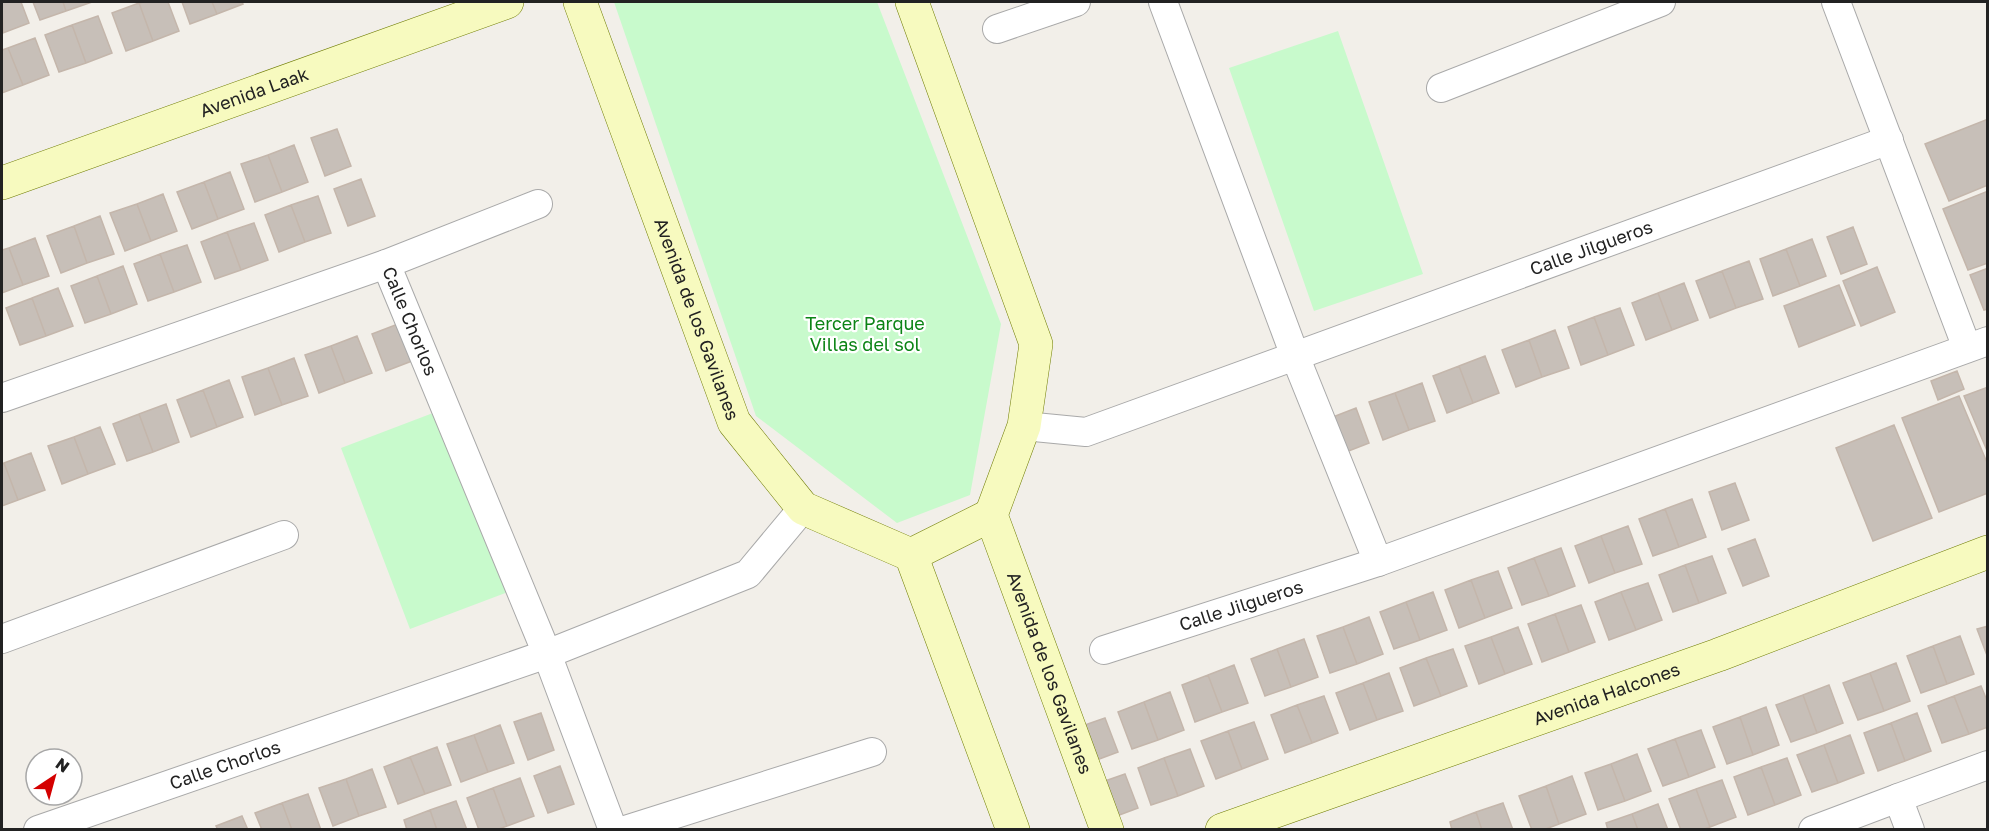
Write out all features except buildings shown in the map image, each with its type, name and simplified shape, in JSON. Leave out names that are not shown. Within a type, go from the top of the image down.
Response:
[{"type":"street","name":"Avenida Laak","points":[[2,183],[507,2]]},
{"type":"street","name":"Avenida de los Gavilanes","points":[[580,2],[734,422],[803,508],[911,555]]},
{"type":"street","points":[[912,2],[1036,344],[1024,426],[991,515],[911,555],[1012,830]]},
{"type":"street","points":[[997,29],[1076,2]]},
{"type":"street","points":[[1163,2],[1295,356],[1378,562]]},
{"type":"street","points":[[1441,88],[1661,2]]},
{"type":"street","name":"Calle Jilgueros","points":[[1104,650],[1378,562],[1977,345],[1889,140],[1836,2]]},
{"type":"street","name":"Calle Jilgueros","points":[[1024,426],[1086,432],[1889,140]]},
{"type":"street","points":[[386,264],[538,204]]},
{"type":"street","name":"Calle Chorlos","points":[[2,398],[386,264],[547,654],[613,830]]},
{"type":"street","name":"Calle Chorlos","points":[[38,830],[547,654],[748,574],[803,508]]},
{"type":"street","name":"Avenida de los Gavilanes","points":[[991,515],[1107,830]]},
{"type":"street","points":[[2,639],[284,535]]},
{"type":"street","name":"Avenida Halcones","points":[[1222,830],[1718,655],[1988,552]]},
{"type":"street","points":[[625,830],[872,752]]},
{"type":"street","points":[[1813,830],[1988,765]]},
{"type":"street","points":[[1898,798],[1910,830]]},
{"type":"green space","name":"Tercer Parque Villas del sol","points":[[614,2],[877,2],[1001,324],[970,495],[897,523],[756,416]]},
{"type":"green space","points":[[1338,31],[1423,274],[1314,311],[1229,68]]},
{"type":"green space","points":[[454,405],[524,586],[410,629],[341,448]]}]
